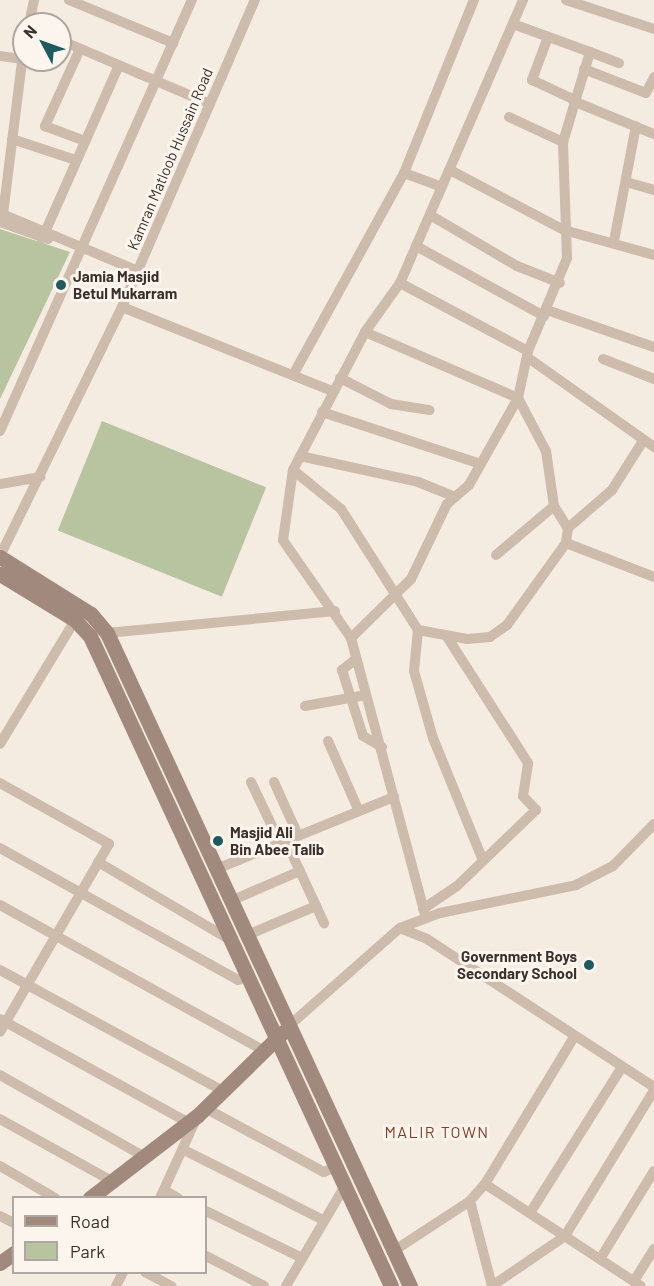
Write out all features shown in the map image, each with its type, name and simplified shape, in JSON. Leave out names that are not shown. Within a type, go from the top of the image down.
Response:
[{"type":"main road","points":[[0,556],[91,614],[107,633],[250,934],[392,1251],[410,1286]]},
{"type":"main road","points":[[0,574],[75,620],[90,636],[235,943],[391,1286]]},
{"type":"main road","points":[[150,763],[164,755]]},
{"type":"main road","points":[[91,1196],[197,1116],[291,1024]]},
{"type":"street","points":[[69,0],[173,43]]},
{"type":"street","name":"Kamran Matloob Hussain Road","points":[[0,556],[122,307],[255,0]]},
{"type":"street","points":[[293,375],[404,173],[474,0]]},
{"type":"street","points":[[425,914],[351,638],[335,611],[285,548],[293,470],[332,391],[365,332],[400,284],[523,0]]},
{"type":"street","points":[[566,0],[652,28],[654,16]]},
{"type":"street","points":[[0,431],[84,250],[157,82],[188,1]]},
{"type":"street","points":[[513,24],[619,63]]},
{"type":"street","points":[[548,37],[532,80],[654,134]]},
{"type":"street","points":[[72,45],[210,104]]},
{"type":"street","points":[[80,49],[45,126],[85,141]]},
{"type":"street","points":[[351,638],[397,597],[455,497],[481,464],[518,398],[527,354],[560,283],[567,258],[564,230],[563,142],[573,100],[590,52]]},
{"type":"street","points":[[43,235],[119,65]]},
{"type":"street","points":[[584,69],[646,93],[654,77]]},
{"type":"street","points":[[20,72],[1,216],[43,235],[138,271]]},
{"type":"street","points":[[509,117],[563,142]]},
{"type":"street","points":[[614,241],[636,126]]},
{"type":"street","points":[[12,139],[76,160]]},
{"type":"street","points":[[450,170],[564,230],[614,241],[654,255]]},
{"type":"street","points":[[404,173],[442,187]]},
{"type":"street","points":[[626,182],[654,190]]},
{"type":"street","points":[[430,215],[517,266],[560,283]]},
{"type":"street","points":[[416,246],[546,313],[654,347]]},
{"type":"street","points":[[400,284],[527,354],[654,447]]},
{"type":"street","points":[[122,307],[332,391]]},
{"type":"street","points":[[365,332],[518,398],[546,451],[554,506],[568,528],[566,543],[507,625],[490,637],[447,636],[418,630]]},
{"type":"street","points":[[603,359],[654,379]]},
{"type":"street","points":[[340,378],[391,404],[430,410]]},
{"type":"street","points":[[322,412],[481,464]]},
{"type":"street","points":[[568,528],[612,490],[643,441]]},
{"type":"street","points":[[300,456],[418,482],[455,497]]},
{"type":"street","points":[[293,470],[341,509],[418,630],[414,671],[433,738],[482,858]]},
{"type":"street","points":[[0,484],[40,477]]},
{"type":"street","points":[[496,555],[554,506]]},
{"type":"street","points":[[566,543],[654,577]]},
{"type":"street","points":[[107,633],[335,611]]},
{"type":"street","points":[[0,744],[75,620]]},
{"type":"street","points":[[291,1024],[400,928],[425,914],[457,886],[482,858],[536,810],[523,796],[528,763],[447,636]]},
{"type":"street","points":[[356,659],[342,670],[363,736],[382,747]]},
{"type":"street","points":[[305,706],[366,695]]},
{"type":"street","points":[[328,741],[358,809]]},
{"type":"street","points":[[251,782],[300,871],[324,923]]},
{"type":"street","points":[[274,782],[297,834]]},
{"type":"street","points":[[0,783],[109,844],[27,984],[3,1020],[0,1032]]},
{"type":"street","points":[[219,868],[358,809],[394,797]]},
{"type":"street","points":[[425,914],[576,885],[613,866],[654,824]]},
{"type":"street","points":[[0,848],[238,980],[249,976]]},
{"type":"street","points":[[98,862],[235,943]]},
{"type":"street","points":[[233,900],[300,871]]},
{"type":"street","points":[[0,905],[265,1051]]},
{"type":"street","points":[[250,934],[316,906]]},
{"type":"street","points":[[400,928],[427,939],[654,1088],[565,1236],[492,1286],[470,1200]]},
{"type":"street","points":[[0,970],[223,1091]]},
{"type":"street","points":[[3,1020],[197,1116],[324,1172],[335,1167]]},
{"type":"street","points":[[392,1251],[470,1200],[485,1184],[574,1037]]},
{"type":"street","points":[[530,1213],[621,1067]]},
{"type":"street","points":[[0,1075],[145,1157]]},
{"type":"street","points":[[162,1194],[184,1150],[197,1116]]},
{"type":"street","points":[[0,1119],[112,1181]]},
{"type":"street","points":[[184,1150],[323,1220]]},
{"type":"street","points":[[0,1166],[53,1196]]},
{"type":"street","points":[[600,1259],[654,1171]]},
{"type":"street","points":[[485,1184],[638,1284],[654,1249]]},
{"type":"street","points":[[286,1286],[345,1186]]},
{"type":"street","points":[[207,1211],[302,1258]]},
{"type":"street","points":[[207,1257],[264,1286]]},
{"type":"street","points":[[149,1274],[171,1286]]},
{"type":"green space","points":[[0,229],[70,252],[0,399]]},
{"type":"green space","points":[[102,421],[266,487],[222,597],[58,530]]},
{"type":"place","name":"Jamia Masjid Betul Mukarram","points":[[61,285]]},
{"type":"place","name":"Masjid Ali Bin Abee Talib","points":[[218,841]]},
{"type":"place","name":"Government Boys Secondary School","points":[[589,965]]},
{"type":"district","name":"MALIR TOWN","points":[[437,1132]]}]
